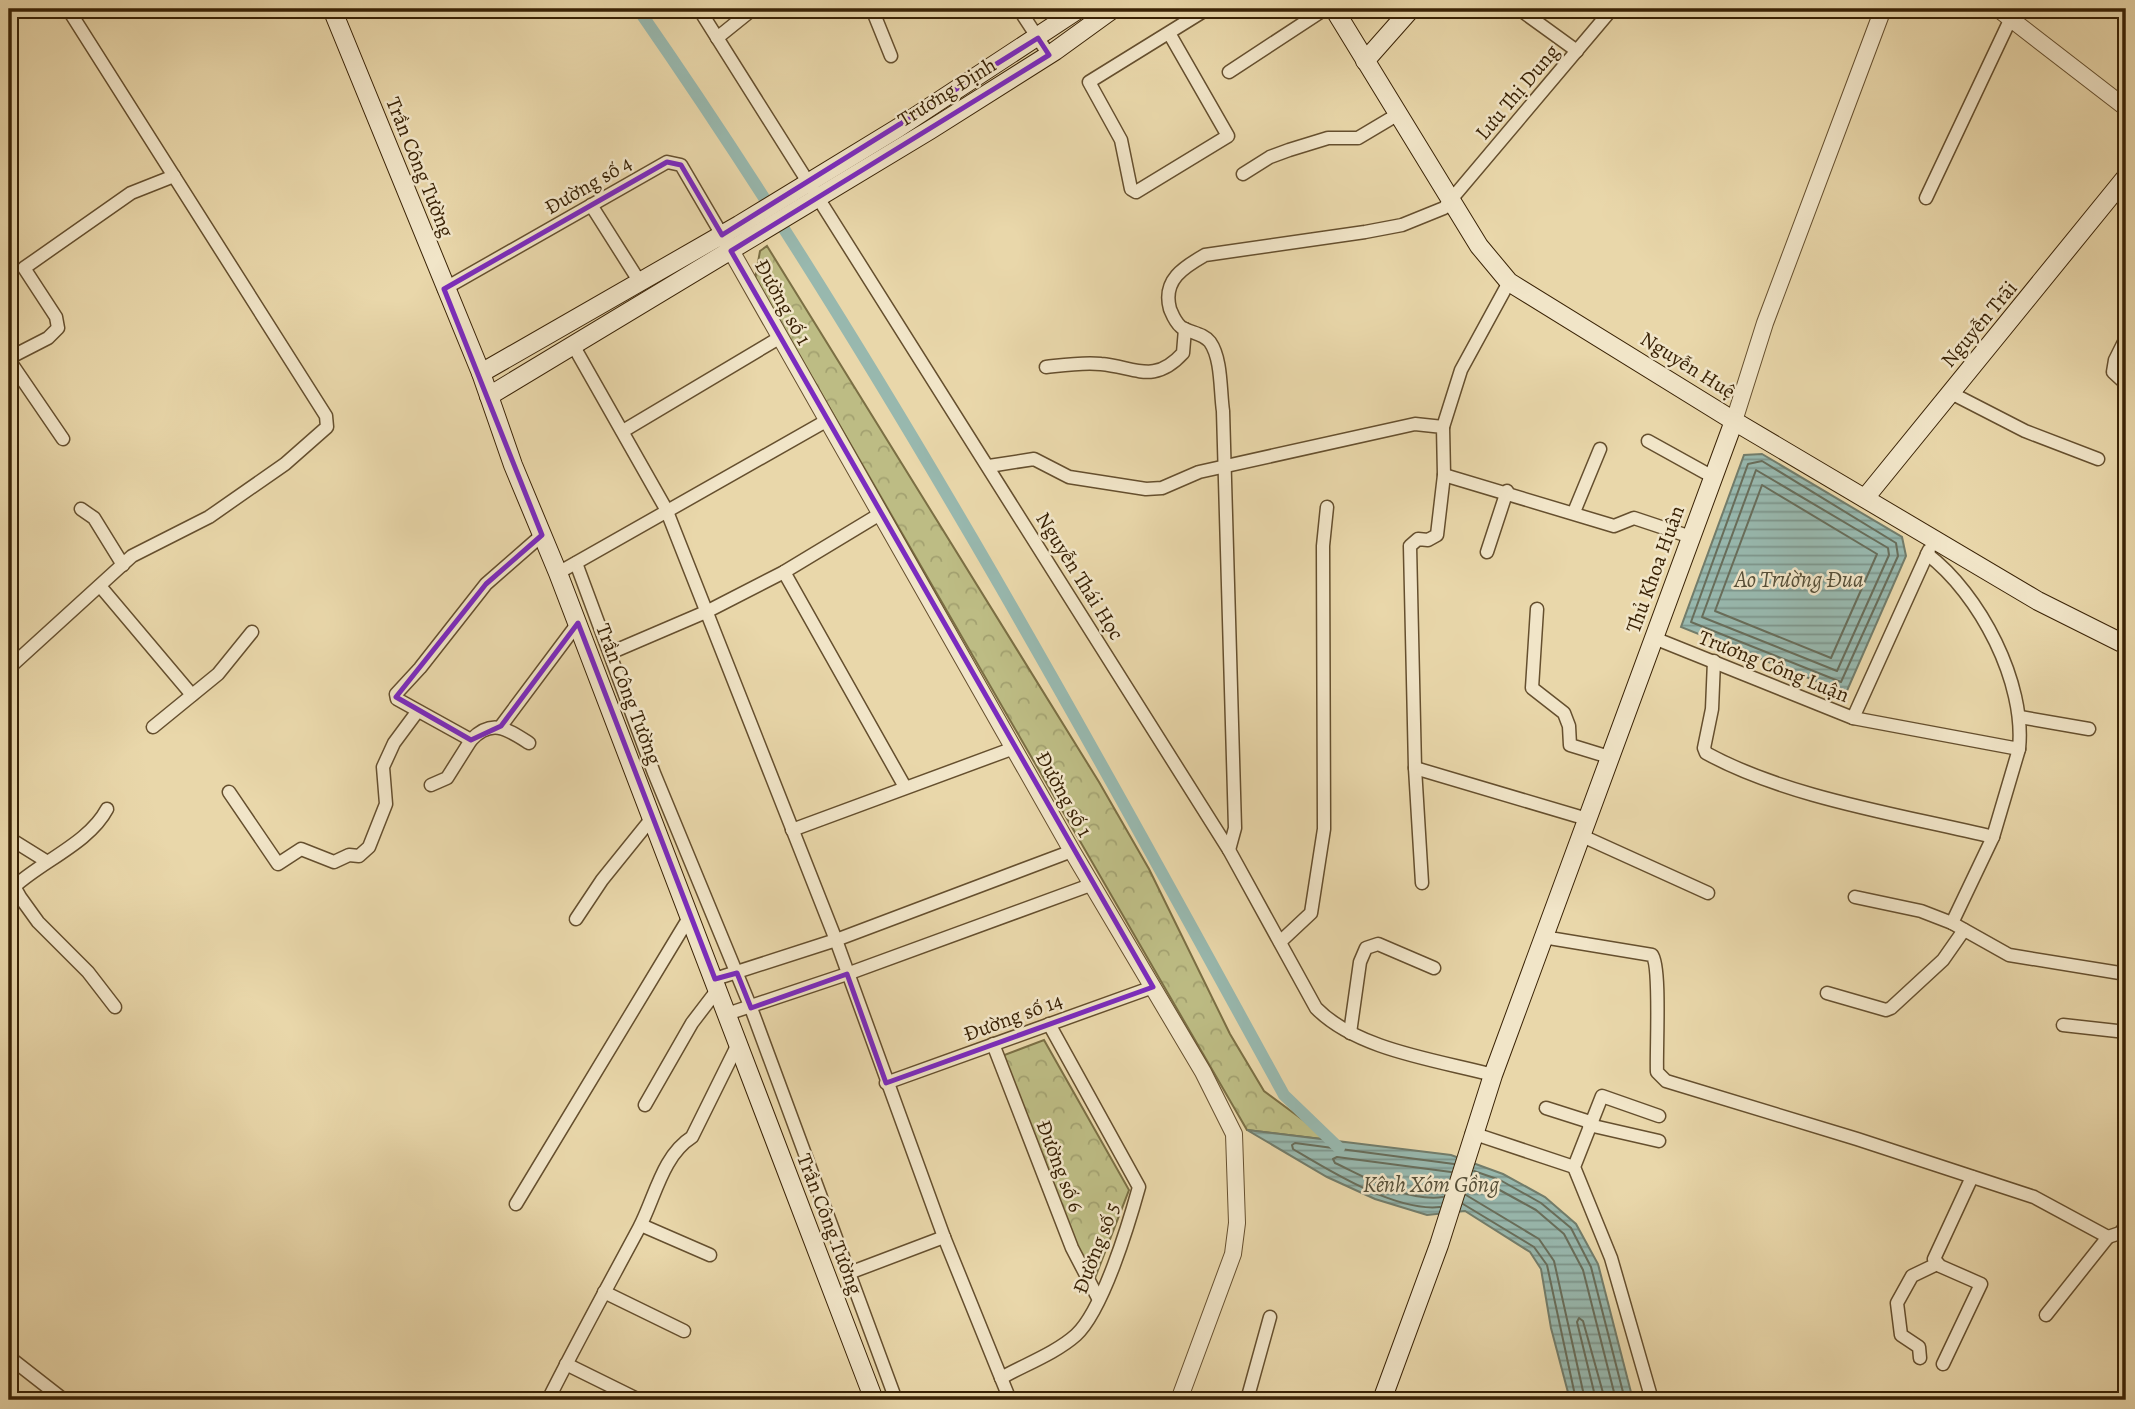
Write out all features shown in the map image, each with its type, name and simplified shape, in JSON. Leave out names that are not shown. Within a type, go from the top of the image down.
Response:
[{"type":"main road","name":"Trần Công Tường","points":[[332,9],[444,289],[481,373],[513,465],[578,623],[874,1400]]},
{"type":"main road","name":"Trương Định","points":[[722,235],[1038,38],[1079,9]]},
{"type":"main road","name":"Trương Định","points":[[731,251],[1049,55],[1113,9]]},
{"type":"main road","name":"Nguyễn Huệ","points":[[1334,9],[1479,246],[1509,282],[1734,421],[1865,498],[1931,547],[2126,645]]},
{"type":"main road","points":[[1365,61],[1411,9]]},
{"type":"main road","name":"Nguyễn Trãi","points":[[1865,498],[2126,177]]},
{"type":"main road","points":[[481,373],[641,284],[722,235]]},
{"type":"main road","points":[[489,396],[731,251]]},
{"type":"main road","name":"Thủ Khoa Huân","points":[[1382,1400],[1439,1245],[1470,1138],[1493,1074],[1734,421]]},
{"type":"street","points":[[9,668],[132,556],[209,516],[285,464],[327,427],[326,416],[68,9]]},
{"type":"street","name":"Nguyễn Thái Học","points":[[699,9],[807,181],[810,203],[989,466],[1230,850],[1316,1008],[1328,1021],[1366,1041],[1493,1074]]},
{"type":"street","points":[[718,38],[753,9]]},
{"type":"street","points":[[872,9],[891,55]]},
{"type":"street","points":[[1019,9],[1049,55]]},
{"type":"street","points":[[1169,33],[1228,136],[1136,192],[1131,189],[1121,140],[1089,82],[1207,9]]},
{"type":"street","points":[[1229,72],[1325,9]]},
{"type":"street","points":[[1518,9],[1577,51]]},
{"type":"street","name":"Lưu Thị Dung","points":[[1185,329],[1173,318],[1169,302],[1171,283],[1185,266],[1205,256],[1402,225],[1434,214],[1452,200],[1612,9]]},
{"type":"street","name":"Thủ Khoa Huân","points":[[1734,421],[1765,323],[1883,9]]},
{"type":"street","points":[[1926,198],[2004,13],[2126,108]]},
{"type":"street","points":[[1243,174],[1269,157],[1289,150],[1328,138],[1358,138],[1400,113]]},
{"type":"street","name":"Đường số 4","points":[[444,289],[667,162],[676,162],[692,182],[722,235]]},
{"type":"street","points":[[63,439],[9,359],[48,338],[58,328],[56,317],[24,268],[131,193],[174,177]]},
{"type":"street","points":[[592,205],[641,284]]},
{"type":"street","name":"Đường số 1","points":[[722,235],[1072,851],[1153,987],[1234,1134],[1237,1223],[1233,1254],[1179,1400]]},
{"type":"street","points":[[1422,883],[1415,768],[1410,546],[1418,539],[1428,540],[1437,534],[1444,475],[1443,427],[1461,370],[1509,282]]},
{"type":"street","points":[[1046,367],[1104,364],[1140,373],[1154,372],[1168,366],[1183,353],[1185,329],[1205,337],[1216,354],[1223,411],[1235,828],[1230,850]]},
{"type":"street","points":[[623,431],[779,338]]},
{"type":"street","points":[[2126,338],[2115,360],[2113,372],[2126,384]]},
{"type":"street","points":[[573,345],[666,509],[836,940],[944,1237],[1010,1400]]},
{"type":"street","points":[[1951,393],[2025,431],[2098,459]]},
{"type":"street","points":[[558,573],[666,509],[826,421]]},
{"type":"street","points":[[989,466],[1041,460],[1069,477],[1146,489],[1162,488],[1199,472],[1415,424],[1443,427]]},
{"type":"street","points":[[1648,441],[1713,477]]},
{"type":"street","points":[[1574,512],[1600,449]]},
{"type":"street","points":[[1444,475],[1507,491],[1614,526],[1639,519],[1691,537]]},
{"type":"street","points":[[1487,552],[1507,491]]},
{"type":"street","points":[[1280,942],[1311,913],[1324,829],[1323,545],[1327,507]]},
{"type":"street","points":[[81,509],[94,518],[123,565]]},
{"type":"street","points":[[610,653],[708,611],[784,572],[880,514]]},
{"type":"street","points":[[471,740],[417,712],[397,699],[396,694],[420,668],[486,584],[542,535]]},
{"type":"street","points":[[1931,547],[1972,602],[2008,674],[2020,718],[2019,750],[1993,837],[1952,923]]},
{"type":"street","name":"Trương Công Luận","points":[[1654,638],[1853,719],[1931,547]]},
{"type":"street","name":"Trần Công Tường","points":[[576,563],[654,773],[751,1007],[896,1400]]},
{"type":"street","points":[[784,572],[905,787]]},
{"type":"street","points":[[100,586],[192,695]]},
{"type":"street","points":[[1536,609],[1532,688],[1564,713],[1569,726],[1570,745],[1609,757]]},
{"type":"street","points":[[501,726],[578,623]]},
{"type":"street","points":[[153,727],[218,674],[252,632]]},
{"type":"street","points":[[1714,661],[1712,709],[1704,748],[1706,753],[1724,763],[1800,790],[1993,837]]},
{"type":"street","points":[[229,792],[278,864],[301,849],[334,862],[349,855],[359,856],[369,847],[386,804],[383,772],[394,743],[417,712]]},
{"type":"street","points":[[2020,718],[2089,730]]},
{"type":"street","points":[[1853,719],[2019,750]]},
{"type":"street","points":[[431,785],[447,778],[471,740],[488,727],[501,726],[529,743]]},
{"type":"street","points":[[792,830],[1014,748]]},
{"type":"street","points":[[1415,768],[1583,827],[1708,893]]},
{"type":"street","points":[[11,882],[86,832],[101,819],[107,808]]},
{"type":"street","points":[[576,919],[602,880],[652,818]]},
{"type":"street","points":[[9,838],[46,861]]},
{"type":"street","points":[[645,1105],[717,984],[737,973],[836,940],[1072,851]]},
{"type":"street","points":[[9,860],[11,882],[38,922],[88,972],[115,1007]]},
{"type":"street","points":[[727,1014],[847,974],[1093,884]]},
{"type":"street","points":[[1855,897],[1921,911],[1952,923],[2018,957],[2126,974]]},
{"type":"street","points":[[516,1204],[690,916]]},
{"type":"street","points":[[1827,993],[1885,1010],[1891,1008],[1943,960],[1964,930]]},
{"type":"street","points":[[1543,937],[1653,955],[1659,969],[1655,1026],[1660,1078],[2043,1201],[2108,1237]]},
{"type":"street","points":[[1350,1033],[1360,962],[1366,948],[1378,944],[1434,968]]},
{"type":"street","name":"Đường số 14","points":[[886,1083],[1153,987]]},
{"type":"street","name":"Đường số 5","points":[[1001,1378],[1075,1336],[1088,1320],[1124,1241],[1139,1186],[1049,1024]]},
{"type":"street","points":[[2063,1024],[2126,1032]]},
{"type":"street","points":[[548,1400],[641,1225],[666,1168],[678,1146],[692,1137],[738,1044]]},
{"type":"street","name":"Đường số 6","points":[[993,1044],[1072,1248],[1098,1298]]},
{"type":"street","points":[[1652,1400],[1611,1258],[1574,1167],[1601,1096],[1660,1116]]},
{"type":"street","points":[[1546,1108],[1589,1124],[1659,1141]]},
{"type":"street","points":[[1470,1138],[1574,1167]]},
{"type":"street","points":[[1943,1364],[1981,1284],[1937,1264],[1934,1259],[1972,1177]]},
{"type":"street","points":[[641,1225],[710,1255]]},
{"type":"street","points":[[2046,1315],[2108,1237],[2120,1233],[2126,1226]]},
{"type":"street","points":[[849,1273],[944,1237]]},
{"type":"street","points":[[1920,1358],[1920,1347],[1906,1339],[1899,1328],[1896,1303],[1912,1276],[1937,1264]]},
{"type":"street","points":[[604,1292],[684,1331]]},
{"type":"street","points":[[1247,1400],[1270,1317]]},
{"type":"street","points":[[9,1357],[64,1400]]},
{"type":"street","points":[[566,1364],[639,1400]]},
{"type":"highlighted area","points":[[1038,38],[1049,55],[731,251],[1153,987],[886,1083],[847,974],[751,1008],[737,973],[715,979],[578,623],[501,726],[471,740],[396,697],[486,584],[542,535],[444,289],[667,162],[681,165],[722,235]]},
{"type":"green space","points":[[767,246],[1099,782],[1149,869],[1230,1034],[1264,1091],[1330,1140],[1247,1130],[755,279],[760,251]]},
{"type":"green space","points":[[1044,1040],[1129,1190],[1095,1278],[1088,1282],[999,1057]]},
{"type":"water","name":"Ao Trường Đua","points":[[1762,454],[1902,537],[1906,556],[1846,693],[1681,627],[1744,455]]},
{"type":"water","name":"Kênh Xóm Gồng","points":[[1247,1130],[1451,1155],[1503,1174],[1545,1197],[1576,1224],[1598,1264],[1633,1400],[1570,1400],[1551,1328],[1541,1269],[1530,1252],[1465,1211],[1427,1215],[1375,1199],[1327,1177]]},
{"type":"waterway","points":[[638,9],[727,140],[895,408],[1054,680],[1284,1095],[1339,1148]]}]
